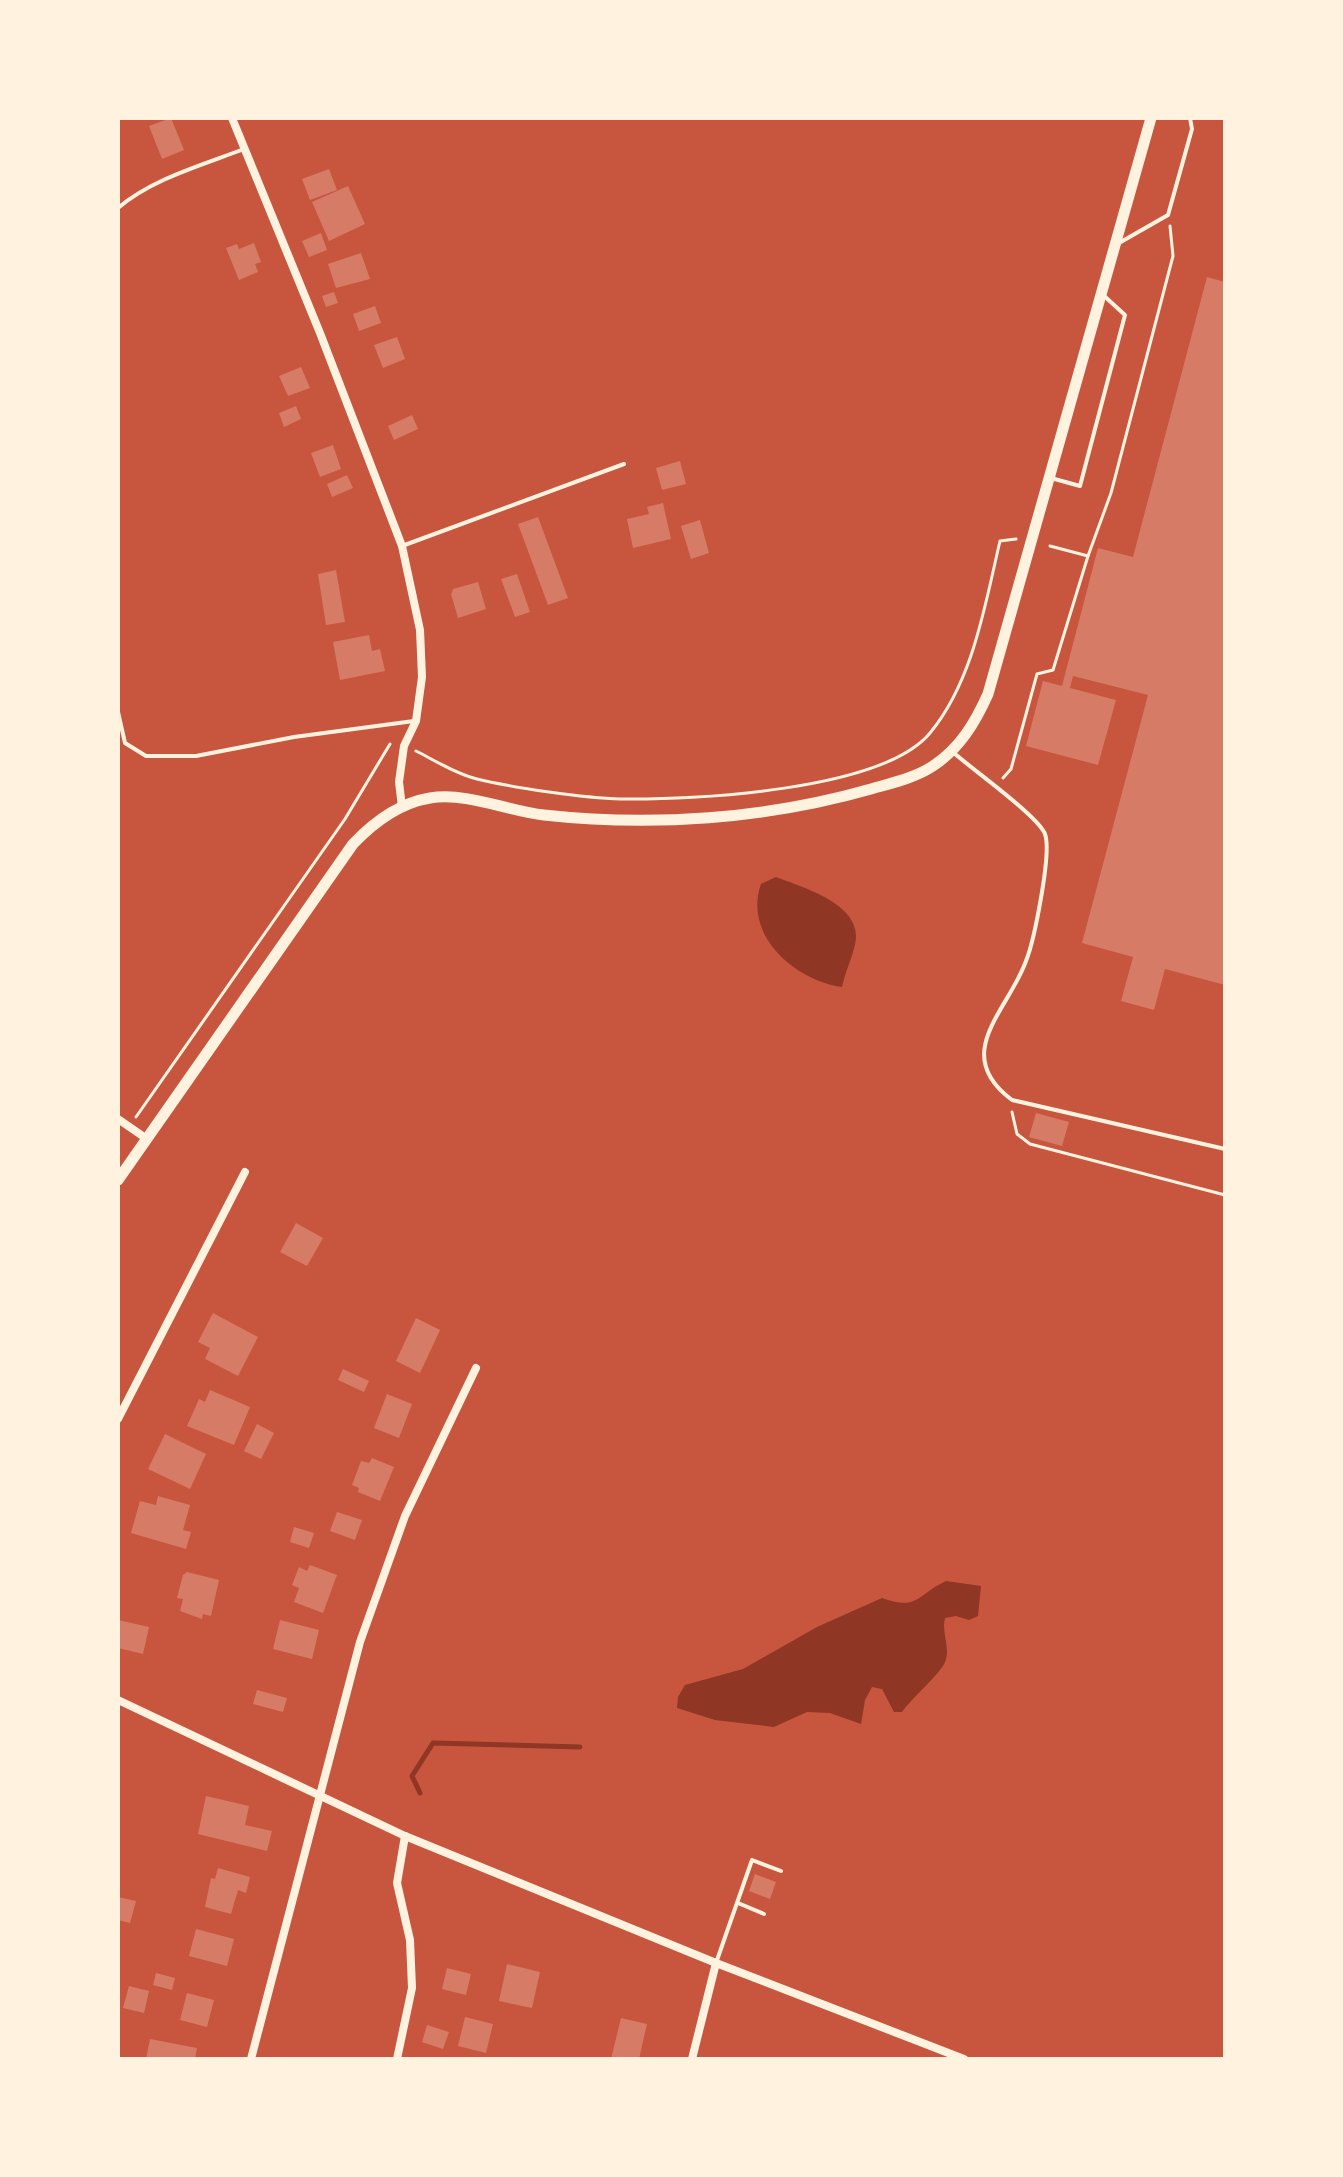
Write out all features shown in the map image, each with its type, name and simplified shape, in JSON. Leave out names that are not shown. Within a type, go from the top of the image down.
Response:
[{"type":"main road","points":[[118,1180],[353,844],[374,822],[402,807],[430,798],[451,798],[542,815],[596,819],[656,820],[735,815],[810,804],[904,780],[952,752],[974,724],[988,694],[1151,118]]},
{"type":"street","points":[[232,118],[320,333],[402,546],[420,630],[422,677],[416,721],[404,746],[399,782],[402,807]]},
{"type":"street","points":[[118,1119],[147,1139]]},
{"type":"street","points":[[118,1419],[245,1172]]},
{"type":"street","points":[[251,2059],[360,1642],[405,1516],[476,1368]]},
{"type":"street","points":[[118,1700],[405,1836],[716,1963],[964,2059]]},
{"type":"street","points":[[397,2059],[412,1988],[410,1940],[397,1883],[405,1836]]},
{"type":"street","points":[[692,2059],[716,1963]]},
{"type":"lane","points":[[1117,244],[1168,215],[1192,129],[1190,118]]},
{"type":"lane","points":[[118,208],[129,199],[177,175],[244,149]]},
{"type":"lane","points":[[1051,478],[1080,486],[1125,315],[1101,292]]},
{"type":"lane","points":[[402,546],[624,464]]},
{"type":"lane","points":[[118,712],[125,743],[146,756],[196,756],[294,737],[416,721]]},
{"type":"lane","points":[[952,752],[1036,819],[1046,835],[1047,859],[1027,961],[989,1028],[984,1056],[987,1078],[1009,1098],[1225,1149]]},
{"type":"lane","points":[[716,1963],[752,1860],[781,1871]]},
{"type":"lane","points":[[738,1903],[764,1914]]},
{"type":"path","points":[[995,789],[1011,769],[1037,674],[1053,670],[1111,493],[1173,256],[1168,215]]},
{"type":"path","points":[[413,750],[476,779],[617,799],[758,792],[862,771],[891,761],[928,735],[956,694],[980,624],[1000,541],[1021,538]]},
{"type":"path","points":[[1050,546],[1088,556]]},
{"type":"path","points":[[130,1126],[345,819],[379,757],[393,742]]},
{"type":"path","points":[[1009,1098],[1017,1134],[1030,1144],[1225,1195]]},
{"type":"shaded area","points":[[776,877],[813,891],[848,915],[856,938],[842,987],[824,983],[791,965],[766,937],[759,921],[757,903],[761,884]]},
{"type":"shaded area","points":[[946,1581],[981,1586],[978,1616],[969,1620],[956,1616],[945,1618],[945,1662],[902,1712],[894,1712],[882,1689],[872,1687],[865,1700],[861,1724],[830,1713],[807,1712],[774,1727],[715,1720],[677,1708],[678,1697],[685,1685],[743,1669],[817,1627],[882,1598],[911,1602]]},
{"type":"building","points":[[171,118],[184,150],[162,159],[149,126]]},
{"type":"building","points":[[329,169],[337,190],[310,200],[302,179]]},
{"type":"building","points":[[348,186],[365,224],[329,241],[312,202]]},
{"type":"building","points":[[321,233],[327,250],[309,257],[302,241]]},
{"type":"building","points":[[254,243],[261,262],[255,264],[258,272],[239,280],[226,248],[237,244],[239,249]]},
{"type":"building","points":[[361,253],[370,279],[336,288],[328,264]]},
{"type":"building","points":[[1207,277],[1225,282],[1225,985],[1165,969],[1154,1010],[1121,1001],[1133,957],[1082,943],[1148,695],[1073,676],[1070,688],[1116,700],[1098,765],[1026,746],[1043,681],[1062,686],[1098,548],[1133,557]]},
{"type":"building","points":[[334,292],[338,303],[326,307],[322,296]]},
{"type":"building","points":[[375,306],[381,323],[359,331],[353,314]]},
{"type":"building","points":[[397,337],[405,359],[383,368],[374,345]]},
{"type":"building","points":[[301,367],[310,388],[288,396],[279,376]]},
{"type":"building","points":[[296,406],[301,419],[284,427],[279,413]]},
{"type":"building","points":[[412,415],[418,429],[394,440],[388,426]]},
{"type":"building","points":[[333,445],[341,469],[320,477],[311,453]]},
{"type":"building","points":[[680,461],[686,484],[662,490],[656,468]]},
{"type":"building","points":[[347,475],[353,488],[332,497],[327,484]]},
{"type":"building","points":[[663,503],[671,539],[633,548],[627,519],[649,514],[647,507]]},
{"type":"building","points":[[538,517],[568,598],[548,605],[518,524]]},
{"type":"building","points":[[700,520],[709,553],[691,559],[681,526]]},
{"type":"building","points":[[336,570],[345,622],[326,625],[318,574]]},
{"type":"building","points":[[517,574],[530,612],[515,617],[501,579]]},
{"type":"building","points":[[478,582],[486,609],[458,618],[451,594],[453,589]]},
{"type":"building","points":[[369,635],[372,651],[380,649],[385,671],[340,680],[333,642]]},
{"type":"building","points":[[1036,1113],[1069,1122],[1062,1146],[1029,1137]]},
{"type":"building","points":[[296,1223],[323,1238],[307,1266],[280,1252]]},
{"type":"building","points":[[213,1313],[258,1337],[238,1376],[205,1359],[210,1348],[198,1342]]},
{"type":"building","points":[[416,1318],[440,1330],[420,1373],[396,1361]]},
{"type":"building","points":[[343,1369],[369,1381],[364,1392],[338,1380]]},
{"type":"building","points":[[210,1390],[250,1407],[234,1445],[187,1426],[199,1399],[205,1402]]},
{"type":"building","points":[[387,1394],[412,1404],[399,1438],[374,1428]]},
{"type":"building","points":[[257,1424],[274,1433],[261,1459],[244,1451]]},
{"type":"building","points":[[165,1434],[206,1454],[190,1489],[148,1469]]},
{"type":"building","points":[[372,1458],[394,1467],[380,1501],[358,1492],[359,1488],[352,1485],[361,1461],[369,1463]]},
{"type":"building","points":[[158,1496],[190,1505],[183,1530],[191,1532],[186,1549],[131,1533],[140,1501],[156,1505]]},
{"type":"building","points":[[337,1512],[362,1520],[355,1540],[330,1531]]},
{"type":"building","points":[[294,1527],[314,1533],[309,1548],[290,1542]]},
{"type":"building","points":[[310,1565],[337,1575],[323,1613],[294,1602],[299,1588],[292,1585],[299,1567],[307,1571]]},
{"type":"building","points":[[187,1572],[219,1580],[211,1616],[203,1614],[202,1619],[180,1611],[183,1599],[177,1598],[183,1575]]},
{"type":"building","points":[[118,1620],[149,1627],[143,1654],[118,1648]]},
{"type":"building","points":[[280,1620],[319,1630],[312,1659],[273,1649]]},
{"type":"building","points":[[257,1690],[287,1698],[283,1712],[253,1704]]},
{"type":"building","points":[[206,1796],[249,1806],[245,1825],[272,1831],[267,1851],[198,1834]]},
{"type":"building","points":[[218,1868],[250,1877],[246,1893],[238,1890],[231,1914],[205,1907],[211,1878],[215,1879]]},
{"type":"building","points":[[755,1874],[776,1882],[770,1899],[749,1891]]},
{"type":"building","points":[[118,1897],[136,1901],[130,1923],[118,1920]]},
{"type":"building","points":[[196,1929],[234,1939],[227,1966],[189,1956]]},
{"type":"building","points":[[507,1964],[540,1972],[532,2008],[499,2001]]},
{"type":"building","points":[[447,1968],[471,1974],[466,1995],[442,1989]]},
{"type":"building","points":[[156,1973],[175,1978],[172,1990],[153,1985]]},
{"type":"building","points":[[129,1986],[149,1991],[144,2013],[123,2008]]},
{"type":"building","points":[[187,1993],[214,2000],[207,2027],[180,2020]]},
{"type":"building","points":[[465,2017],[493,2024],[486,2053],[458,2046]]},
{"type":"building","points":[[621,2018],[647,2024],[639,2059],[611,2059]]},
{"type":"building","points":[[427,2025],[449,2032],[443,2049],[422,2042]]},
{"type":"building","points":[[150,2039],[197,2048],[195,2059],[146,2059]]},
{"type":"waterway","points":[[420,1793],[412,1776],[433,1743],[580,1747]]}]
